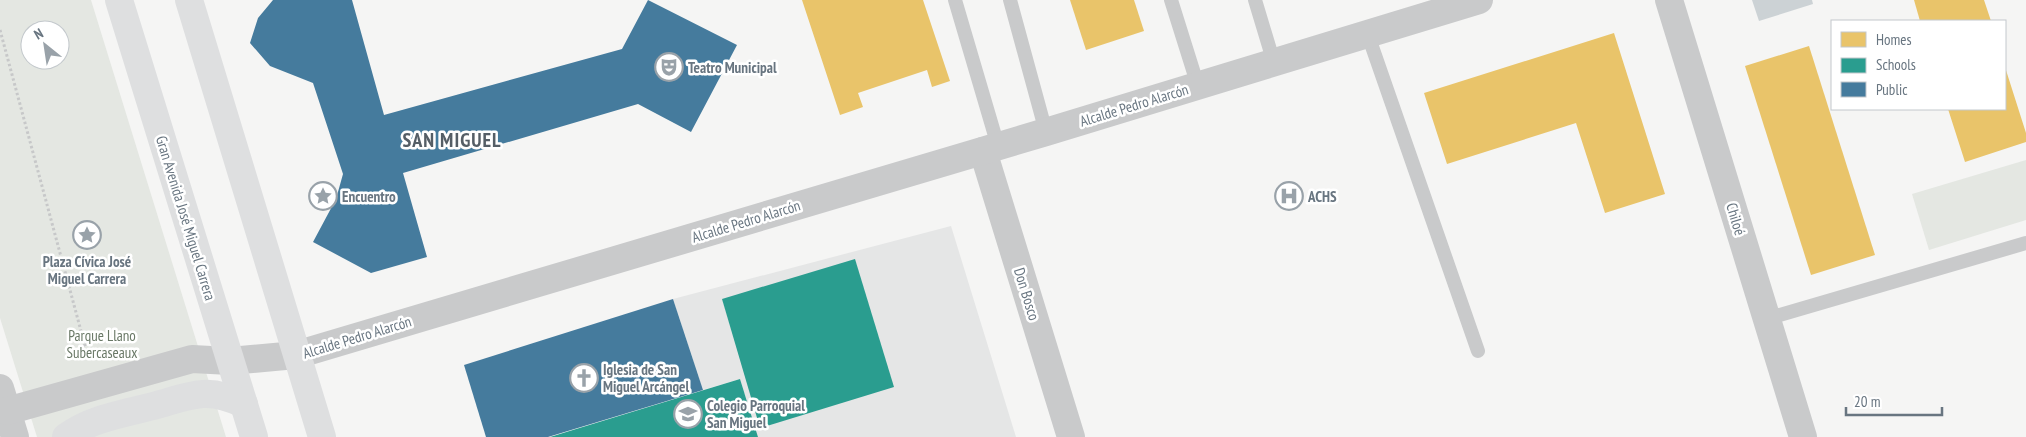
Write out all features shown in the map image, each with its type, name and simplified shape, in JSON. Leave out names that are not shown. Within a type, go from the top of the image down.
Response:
[{"type":"main road","name":"Gran Avenida José Miguel Carrera","points":[[119,0],[254,437]]},
{"type":"main road","points":[[189,0],[322,437]]},
{"type":"main road","points":[[66,437],[72,432],[96,422],[190,396],[216,394],[244,404]]},
{"type":"street","name":"Alcalde Pedro Alarcón","points":[[3,400],[192,359],[230,361],[296,355],[1274,64],[1475,0]]},
{"type":"street","name":"Chiloé","points":[[1669,0],[1803,437]]},
{"type":"street","name":"Don Bosco","points":[[990,149],[1071,437]]},
{"type":"street","points":[[3,400],[15,437]]},
{"type":"lane","points":[[955,0],[990,149]]},
{"type":"lane","points":[[1010,0],[1046,132]]},
{"type":"lane","points":[[1171,0],[1198,86]]},
{"type":"lane","points":[[1255,0],[1274,64]]},
{"type":"lane","points":[[1368,35],[1478,351]]},
{"type":"lane","points":[[1766,319],[2026,243]]},
{"type":"path","points":[[0,30],[88,358],[79,361]]},
{"type":"shaded area","points":[[1752,0],[1812,0],[1813,4],[1759,21]]},
{"type":"shaded area","points":[[951,226],[1016,437],[758,437],[740,379],[703,390],[673,299]]},
{"type":"green space","name":"Parque Llano Subercaseaux","points":[[0,0],[91,0],[226,437],[37,437],[0,318]]},
{"type":"green space","points":[[2026,160],[2026,220],[1929,250],[1912,194]]},
{"type":"building: Homes","points":[[802,0],[923,0],[950,81],[932,87],[927,70],[858,93],[863,107],[840,115]]},
{"type":"building: Homes","points":[[1070,0],[1134,0],[1144,31],[1086,50]]},
{"type":"building: Homes","points":[[1914,0],[1984,0],[1991,20],[1920,20]]},
{"type":"building: Homes","points":[[1614,33],[1665,194],[1605,213],[1576,123],[1447,164],[1424,93]]},
{"type":"building: Homes","points":[[1809,46],[1875,255],[1811,275],[1745,66]]},
{"type":"building: Homes","points":[[2006,70],[2026,133],[2026,142],[1965,162],[1948,110],[2006,110]]},
{"type":"building: Schools","points":[[855,259],[894,387],[760,428],[722,299]]},
{"type":"building: Schools","name":"Colegio Parroquial San Miguel","points":[[740,379],[758,437],[550,437]]},
{"type":"building: Public","points":[[273,0],[352,0],[384,115],[622,49],[648,0],[737,45],[691,132],[638,104],[403,173],[427,257],[371,273],[313,242],[336,199],[343,174],[313,83],[270,66],[250,43],[258,18]]},
{"type":"building: Public","name":"Iglesia de San Miguel Arcángel","points":[[673,299],[703,390],[548,437],[486,437],[464,365]]},
{"type":"place","name":"Teatro Municipal","points":[[669,67]]},
{"type":"place","name":"Encuentro","points":[[323,196]]},
{"type":"place","name":"ACHS","points":[[1289,196]]},
{"type":"place","name":"Plaza Cívica José Miguel Carrera","points":[[87,235]]},
{"type":"place","name":"Iglesia de San Miguel Arcángel","points":[[584,378]]},
{"type":"place","name":"Colegio Parroquial San Miguel","points":[[688,414]]},
{"type":"district","name":"SAN MIGUEL","points":[[452,140]]}]
